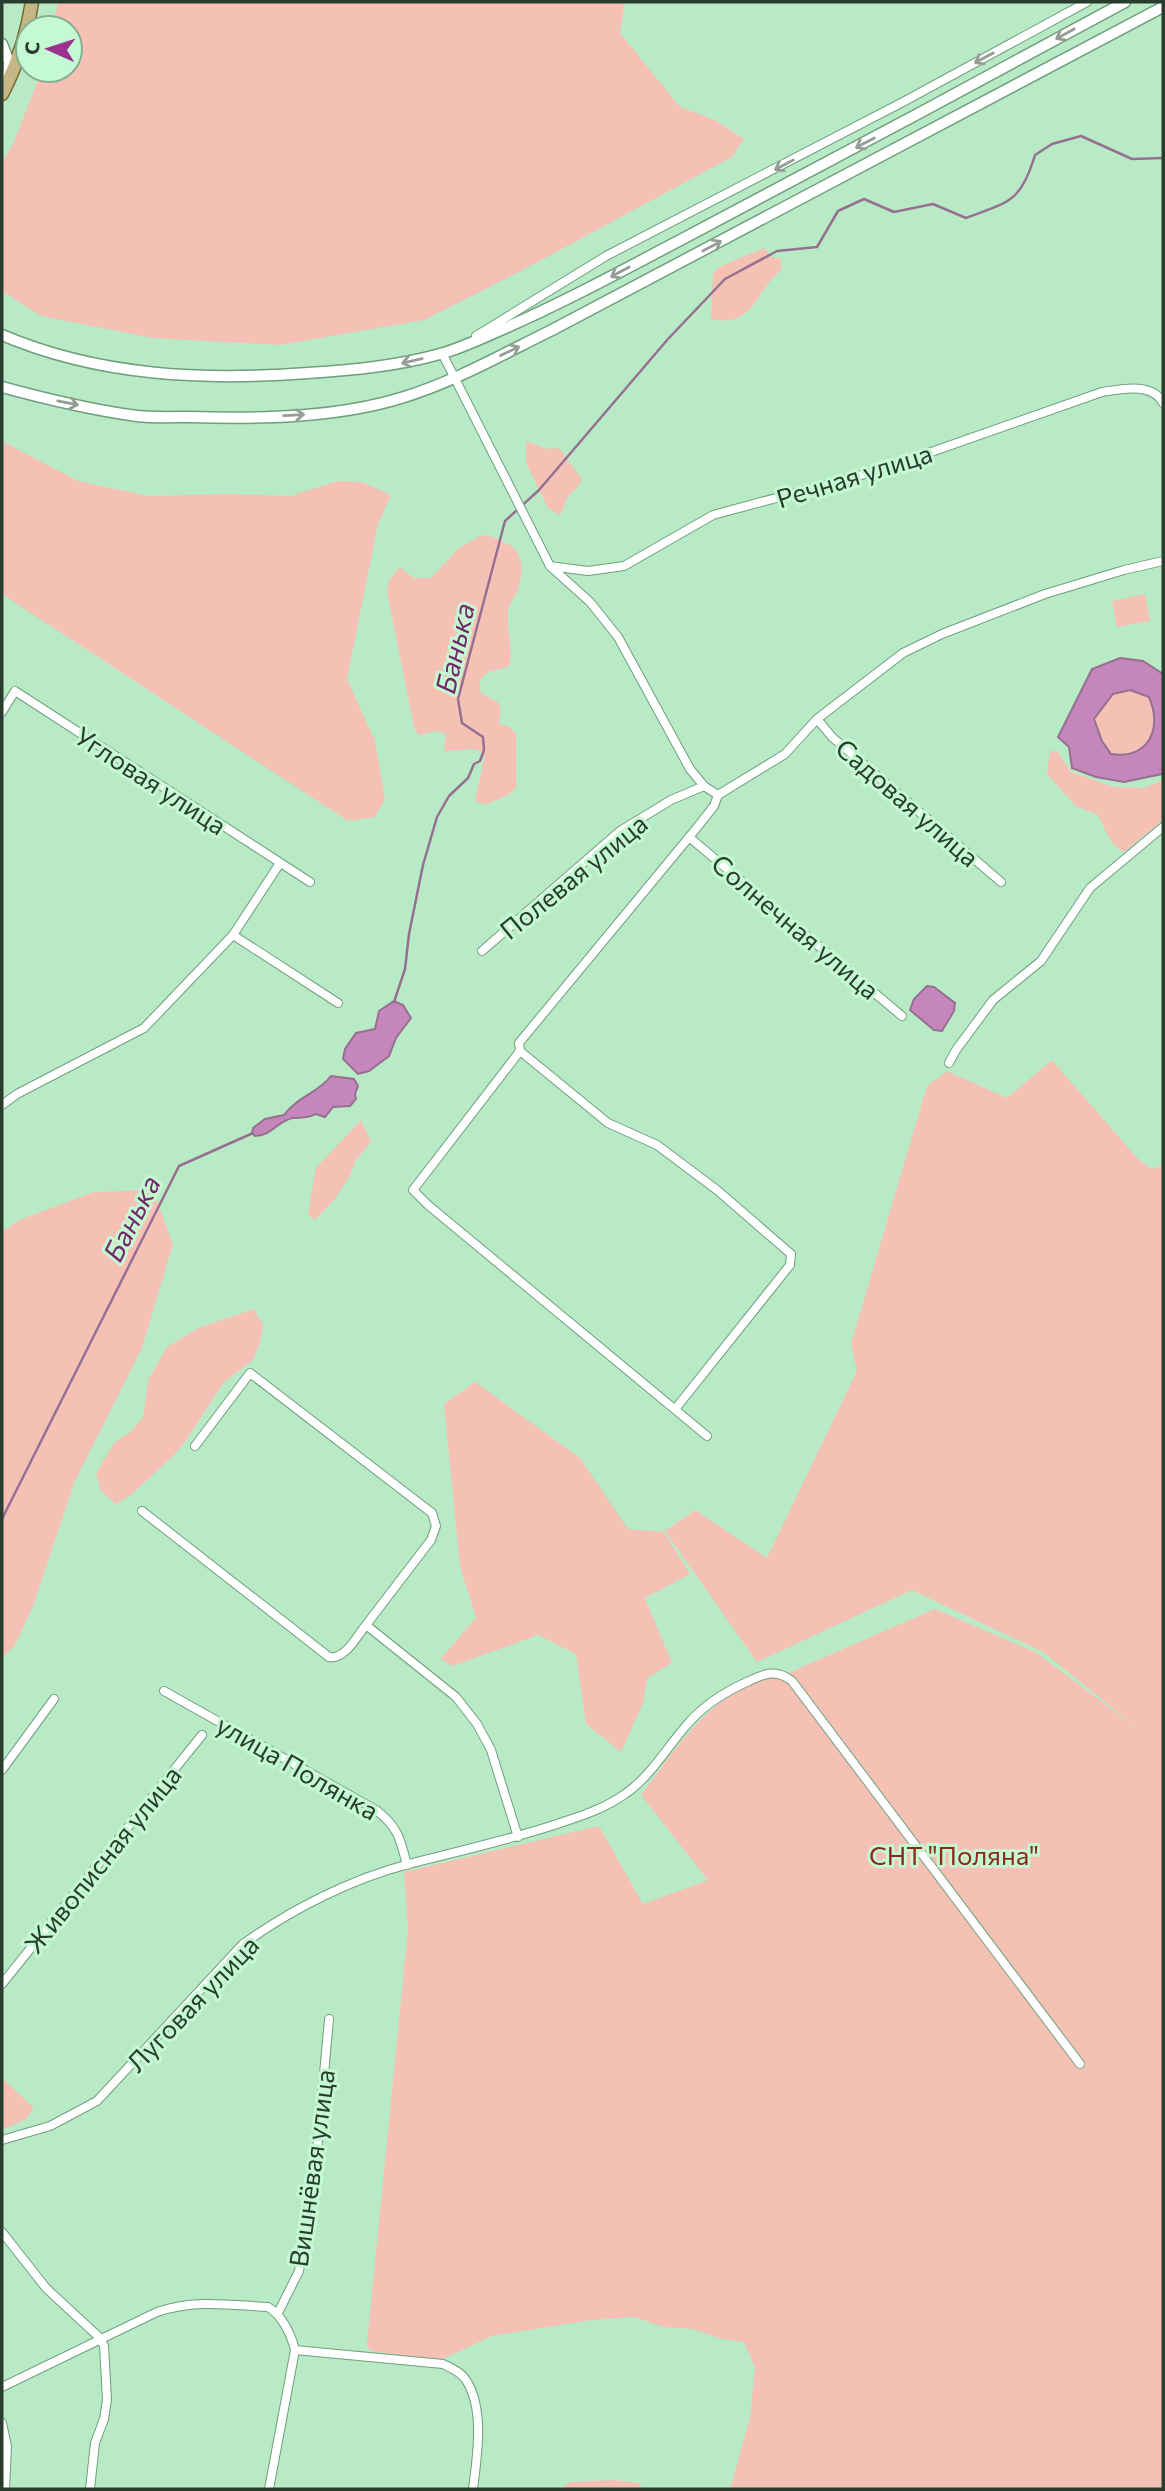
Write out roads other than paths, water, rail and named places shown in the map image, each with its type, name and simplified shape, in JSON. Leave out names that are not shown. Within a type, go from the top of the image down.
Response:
[{"type":"main road","points":[[4,91],[19,55],[32,2]]},
{"type":"street","points":[[456,349],[606,256],[879,115],[1087,2]]},
{"type":"street","points":[[2,335],[29,346],[91,363],[153,374],[231,378],[351,370],[403,363],[456,349],[554,307],[890,130],[1125,2]]},
{"type":"street","points":[[2,387],[138,416],[216,418],[301,415],[346,410],[401,398],[454,378],[564,324],[1163,7]]},
{"type":"street","points":[[2,44],[9,62],[4,91]]},
{"type":"street","points":[[442,353],[550,566],[590,602],[618,636],[690,769],[704,786],[718,795]]},
{"type":"street","name":"Речная улица","points":[[550,566],[589,571],[624,566],[677,533],[713,515],[880,470],[1102,392],[1138,388],[1152,392],[1162,401]]},
{"type":"street","points":[[676,1408],[790,1265],[791,1254],[717,1190],[657,1145],[608,1123],[520,1051],[519,1043],[714,806],[718,795],[785,754],[817,719],[904,653],[942,634],[1045,594],[1163,561]]},
{"type":"street","name":"Угловая улица","points":[[2,712],[15,691],[310,882]]},
{"type":"street","name":"Садовая улица","points":[[817,719],[832,737],[868,769],[1001,882]]},
{"type":"street","name":"Полевая улица","points":[[482,951],[620,831],[671,800],[704,786]]},
{"type":"street","points":[[949,1063],[993,1000],[1041,961],[1090,888],[1163,827]]},
{"type":"street","name":"Солнечная улица","points":[[689,837],[902,1016]]},
{"type":"street","points":[[2,1105],[17,1094],[144,1028],[233,935],[280,863]]},
{"type":"street","points":[[233,935],[338,1003]]},
{"type":"street","points":[[520,1051],[413,1190],[707,1436]]},
{"type":"street","points":[[142,1511],[329,1657],[335,1658],[341,1655],[366,1625],[431,1540],[436,1526],[432,1513],[250,1373],[195,1446]]},
{"type":"street","points":[[366,1625],[456,1697],[477,1724],[491,1750],[519,1837]]},
{"type":"street","name":"Луговая улица","points":[[2,2140],[50,2126],[97,2101],[228,1959],[268,1926],[346,1886],[407,1865],[519,1837],[590,1813],[627,1793],[702,1709],[731,1689],[772,1673],[785,1675],[792,1681],[1080,2064]]},
{"type":"street","name":"улица Полянка","points":[[164,1691],[376,1810],[398,1832],[407,1865]]},
{"type":"street","points":[[2,1770],[54,1699]]},
{"type":"street","name":"Живописная улица","points":[[2,1984],[202,1734]]},
{"type":"street","name":"Вишнёвая улица","points":[[278,2313],[299,2271],[315,2172],[330,2019]]},
{"type":"street","points":[[2,2232],[46,2288],[100,2338],[106,2357],[107,2400],[104,2419],[95,2443],[90,2489]]},
{"type":"street","points":[[2,2387],[100,2338],[179,2305],[199,2302],[268,2307],[278,2313],[295,2350],[269,2489]]},
{"type":"street","points":[[295,2350],[443,2364],[454,2369],[466,2380],[475,2406],[478,2428],[473,2489]]},
{"type":"street","points":[[2,2423],[7,2446],[5,2489]]},
{"type":"waterway","name":"Банька","points":[[394,1002],[405,969],[423,865],[437,817],[449,796],[468,778],[474,764],[480,761],[484,750],[483,737],[462,723],[458,699],[505,521],[539,490],[668,339],[725,279],[777,251],[817,247],[838,211],[864,199],[894,212],[933,204],[966,218],[1011,198],[1024,182],[1035,155],[1052,144],[1081,136],[1132,159],[1163,158]]},
{"type":"waterway","name":"Банька","points":[[2,1519],[179,1166],[253,1133]]},
{"type":"park label","name":"СНТ \"Поляна\"","points":[[954,1854]]}]
